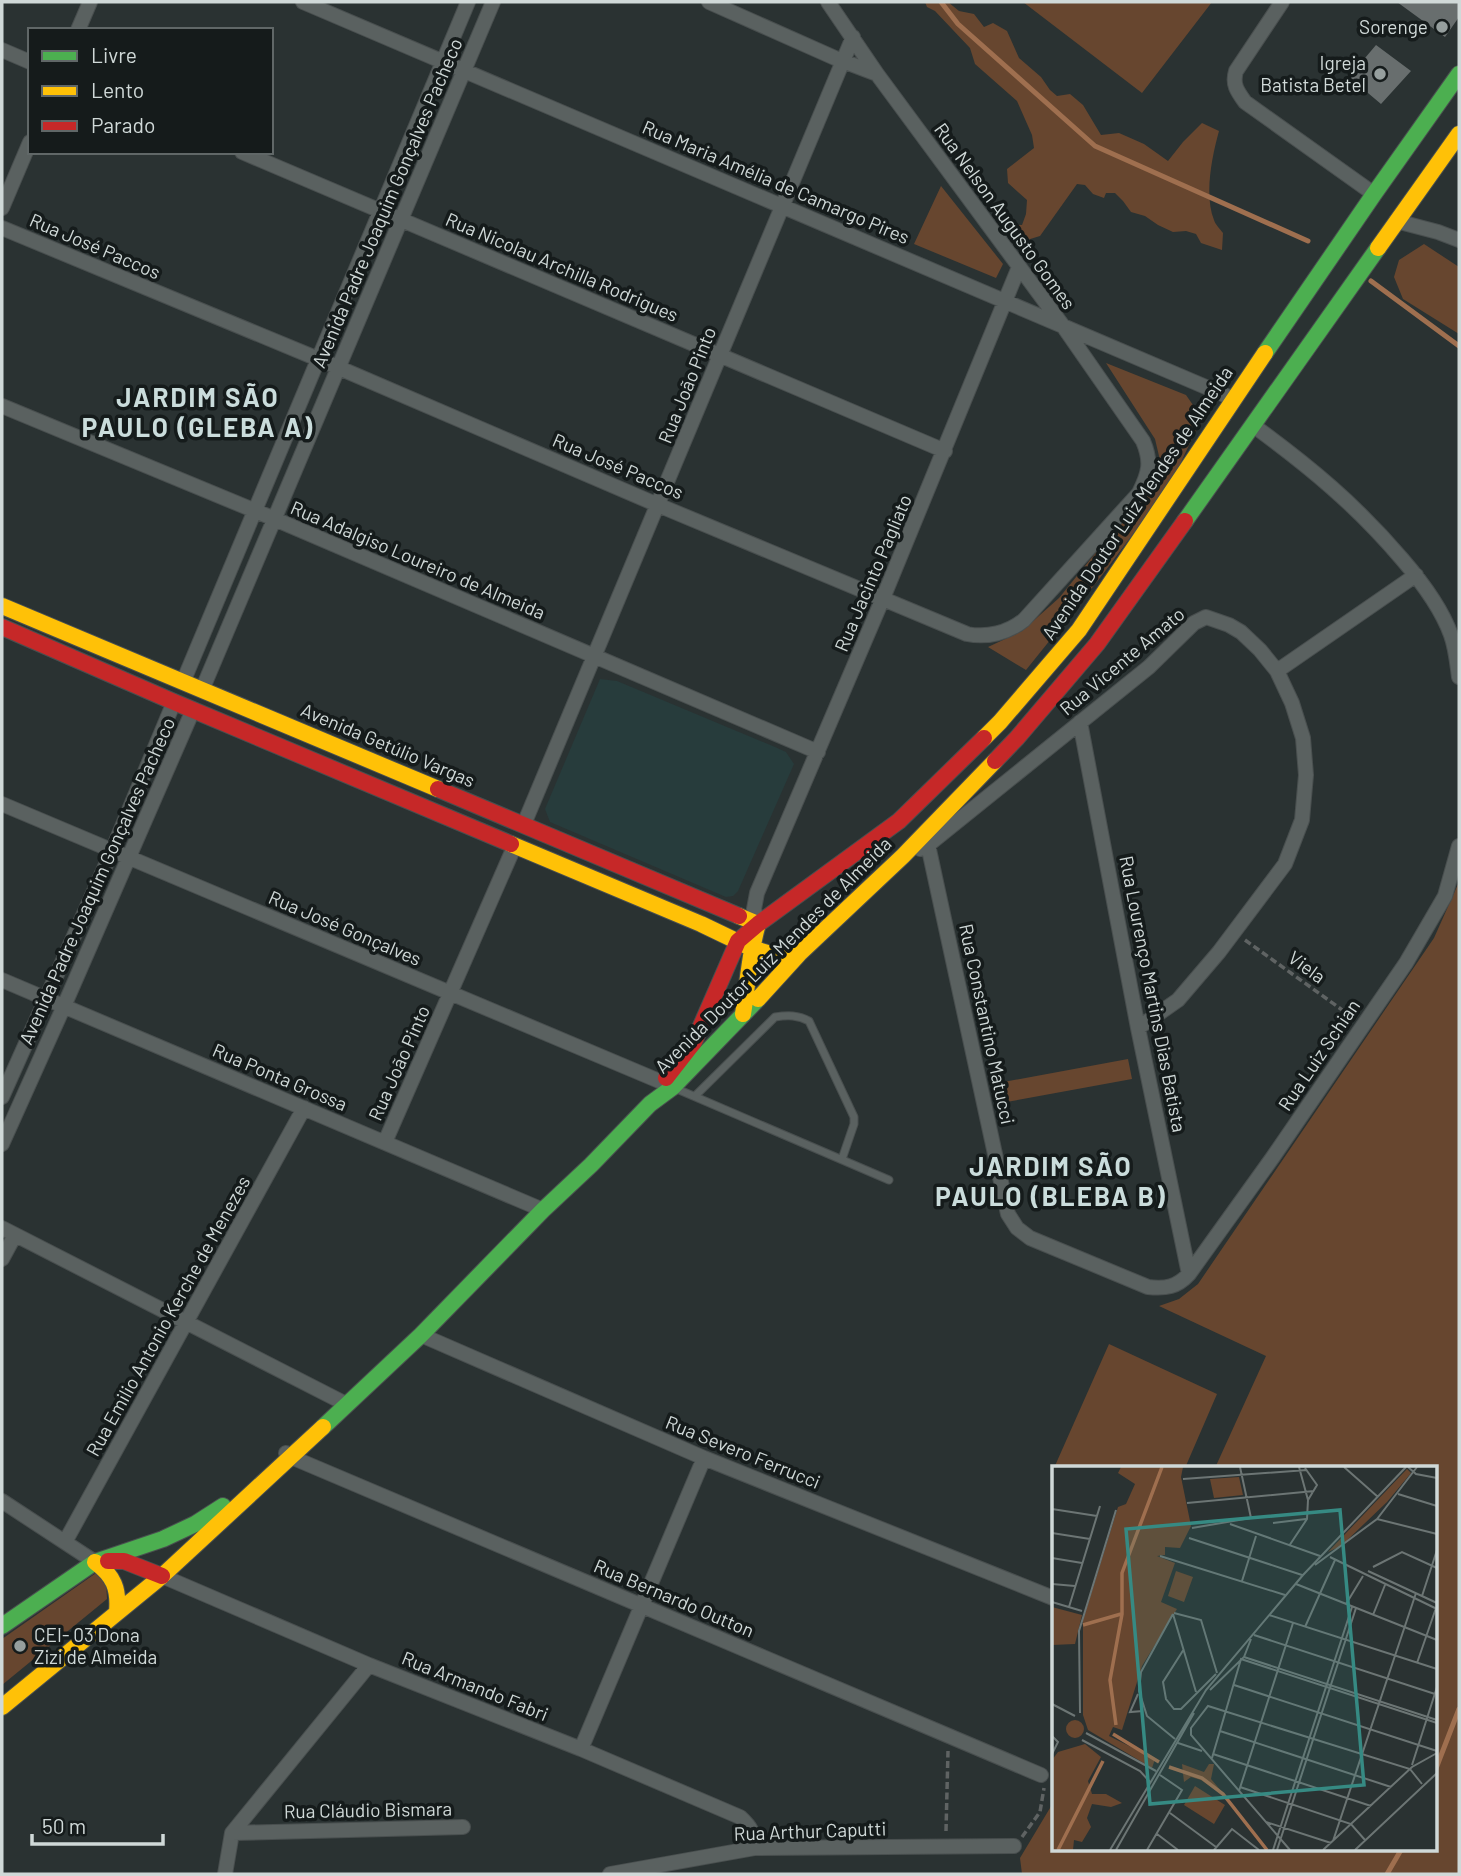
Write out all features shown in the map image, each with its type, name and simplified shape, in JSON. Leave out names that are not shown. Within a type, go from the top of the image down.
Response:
[{"type":"main road","name":"Avenida Doutor Luiz Mendes de Almeida","points":[[758,924],[899,821],[1000,722],[1079,630],[1234,398],[1459,74]]},
{"type":"main road","name":"Avenida Doutor Luiz Mendes de Almeida","points":[[2,1626],[95,1562],[163,1539],[195,1524],[229,1503],[308,1438],[421,1335],[543,1210],[591,1166],[668,1085],[743,1014],[799,954],[903,856],[953,815],[1097,644],[1254,426],[1396,221],[1453,155],[1459,134]]},
{"type":"main road","points":[[1408,146],[1429,144],[1453,155]]},
{"type":"main road","points":[[1391,170],[1387,203],[1396,221]]},
{"type":"main road","name":"Avenida Getúlio Vargas","points":[[2,606],[758,924]]},
{"type":"main road","points":[[2,627],[744,944],[774,955],[799,954]]},
{"type":"main road","points":[[174,702],[183,682]]},
{"type":"main road","points":[[193,710],[202,690]]},
{"type":"main road","points":[[514,845],[524,824]]},
{"type":"main road","points":[[743,1014],[750,970],[744,944],[758,924]]},
{"type":"main road","name":"Avenida Doutor Luiz Mendes de Almeida","points":[[668,1085],[694,1042],[744,944]]},
{"type":"main road","name":"Avenida Doutor Luiz Mendes de Almeida","points":[[2,1707],[162,1576],[288,1454]]},
{"type":"main road","points":[[95,1562],[124,1561],[162,1576]]},
{"type":"main road","points":[[95,1562],[112,1575],[118,1587],[117,1612]]},
{"type":"street","points":[[79,28],[90,2]]},
{"type":"street","name":"Rua Maria Amélia de Camargo Pires","points":[[303,2],[1234,398]]},
{"type":"street","name":"Avenida Padre Joaquim Gonçalves Pacheco","points":[[183,682],[468,2]]},
{"type":"street","name":"Avenida Padre Joaquim Gonçalves Pacheco","points":[[202,690],[493,2]]},
{"type":"street","points":[[709,2],[877,74]]},
{"type":"street","name":"Rua Nelson Augusto Gomes","points":[[828,2],[877,74],[1063,326],[1143,441],[1149,454]]},
{"type":"street","points":[[1282,2],[1236,71],[1235,90],[1245,102],[1374,194]]},
{"type":"street","name":"Rua João Pinto","points":[[524,824],[853,37]]},
{"type":"street","points":[[2,50],[28,61]]},
{"type":"street","points":[[2,208],[28,147]]},
{"type":"street","name":"Rua Nicolau Archilla Rodrigues","points":[[247,154],[945,451]]},
{"type":"street","points":[[1396,221],[1459,240]]},
{"type":"street","name":"Rua José Paccos","points":[[2,228],[319,359],[967,634],[987,636],[1018,625],[1024,620],[1139,493],[1149,469],[1149,454]]},
{"type":"street","name":"Rua Jacinto Pagliato","points":[[758,924],[754,909],[757,893],[945,451],[1019,267]]},
{"type":"street","name":"Rua Adalgiso Loureiro de Almeida","points":[[2,405],[818,752]]},
{"type":"street","points":[[1254,426],[1317,473],[1353,505],[1416,575],[1455,636],[1459,677]]},
{"type":"street","points":[[1277,671],[1416,575]]},
{"type":"street","name":"Rua Vicente Amato","points":[[903,856],[928,845],[953,815],[1080,722],[1149,667],[1194,623],[1206,617],[1241,632],[1277,671],[1292,703],[1303,738],[1306,775],[1302,820],[1285,864],[1234,932],[1178,1000],[1138,1028]]},
{"type":"street","name":"Avenida Padre Joaquim Gonçalves Pacheco","points":[[2,1097],[112,851],[174,702]]},
{"type":"street","name":"Avenida Padre Joaquim Gonçalves Pacheco","points":[[2,1144],[193,710]]},
{"type":"street","name":"Rua Lourenço Martins Dias Batista","points":[[1080,722],[1138,1028],[1189,1274]]},
{"type":"street","name":"Rua José Gonçalves","points":[[2,804],[668,1085]]},
{"type":"street","name":"Rua João Pinto","points":[[385,1142],[514,845]]},
{"type":"street","name":"Rua Constantino Matucci","points":[[928,845],[1008,1214],[1017,1228],[1030,1238],[1148,1287],[1172,1287],[1182,1282],[1189,1274]]},
{"type":"street","name":"Rua Luiz Schian","points":[[1189,1274],[1406,963],[1445,896],[1459,846]]},
{"type":"street","points":[[757,893],[766,907],[779,909]]},
{"type":"street","name":"Rua Ponta Grossa","points":[[2,980],[543,1210]]},
{"type":"street","name":"Rua Emilio Antonio Kerche de Menezes","points":[[65,1542],[304,1108]]},
{"type":"street","points":[[2,1228],[346,1404]]},
{"type":"street","points":[[2,1259],[15,1235]]},
{"type":"street","name":"Rua Severo Ferrucci","points":[[421,1335],[704,1458],[1052,1598]]},
{"type":"street","name":"Rua Bernardo Outton","points":[[288,1454],[1041,1774]]},
{"type":"street","points":[[582,1749],[704,1458]]},
{"type":"street","points":[[2,1501],[95,1562]]},
{"type":"street","name":"Rua Armando Fabri","points":[[162,1576],[369,1665],[582,1749],[740,1817],[753,1832],[755,1848]]},
{"type":"street","points":[[225,1874],[232,1833],[369,1665]]},
{"type":"street","name":"Rua Cláudio Bismara","points":[[232,1833],[463,1827]]},
{"type":"street","name":"Rua Arthur Caputti","points":[[610,1874],[755,1848],[1014,1846]]},
{"type":"lane","points":[[695,1096],[775,1017],[801,1017],[809,1021],[853,1118],[854,1124],[842,1160]]},
{"type":"lane","points":[[668,1085],[889,1180]]},
{"type":"path","name":"Viela","points":[[1234,932],[1363,1025]]},
{"type":"path","points":[[945,1847],[948,1735]]},
{"type":"path","points":[[1014,1846],[1040,1812],[1044,1790],[1041,1774]]},
{"type":"shaded area","points":[[925,2],[948,2],[959,11],[974,14],[984,27],[993,23],[1007,31],[1019,58],[1041,77],[1057,96],[1070,94],[1083,105],[1101,135],[1119,133],[1144,144],[1168,161],[1202,123],[1219,131],[1209,187],[1211,210],[1223,233],[1222,250],[1201,243],[1196,234],[1186,231],[1173,232],[1145,216],[1131,212],[1115,193],[1106,193],[1104,198],[1093,194],[1085,185],[1077,184],[1040,236],[1027,240],[1012,238],[1003,232],[1003,224],[1022,225],[1026,214],[1027,200],[1008,183],[1007,169],[1034,148],[1032,135],[1017,101],[975,64],[970,48]]},
{"type":"shaded area","points":[[1023,2],[1212,2],[1142,93]]},
{"type":"shaded area","points":[[941,186],[1003,264],[996,278],[914,244]]},
{"type":"shaded area","points":[[1424,244],[1459,267],[1459,334],[1403,299],[1394,277],[1399,260]]},
{"type":"shaded area","points":[[1106,363],[1186,395],[1202,418],[1171,483],[1100,578],[1026,670],[988,647],[1022,631],[1059,598],[1163,473],[1155,439]]},
{"type":"shaded area","points":[[600,679],[617,681],[775,747],[786,752],[794,764],[738,891],[733,896],[726,897],[550,822],[545,809]]},
{"type":"shaded area","points":[[1459,882],[1459,1874],[1022,1874],[1020,1858],[1052,1805],[1052,1852],[1436,1852],[1436,1466],[1216,1466],[1266,1356],[1159,1306],[1179,1299],[1198,1284],[1434,938]]},
{"type":"shaded area","points":[[1128,1059],[1132,1079],[1001,1103],[998,1083]]},
{"type":"shaded area","points":[[1109,1344],[1217,1394],[1186,1466],[1055,1466]]},
{"type":"shaded area","points":[[99,1571],[106,1580],[107,1599],[2,1685],[2,1639]]},
{"type":"building","name":"Sorenge","points":[[1397,2],[1459,2],[1459,17],[1445,37]]},
{"type":"building","name":"Igreja Batista Betel","points":[[1376,45],[1411,71],[1381,104],[1349,77]]},
{"type":"waterway","points":[[941,2],[958,24],[1095,146],[1308,241]]},
{"type":"waterway","points":[[1371,281],[1459,346]]},
{"type":"waterway","points":[[1436,1768],[1459,1709]]},
{"type":"waterway","points":[[1387,1874],[1400,1852]]},
{"type":"traffic: fast","points":[[1265,353],[1459,74]]},
{"type":"traffic: fast","points":[[1185,521],[1378,248]]},
{"type":"traffic: fast","points":[[323,1427],[421,1335],[543,1210],[650,1104],[673,1087],[758,999]]},
{"type":"traffic: fast","points":[[2,1626],[95,1562],[163,1539],[195,1524],[223,1506]]},
{"type":"traffic: slow","points":[[1378,248],[1459,134]]},
{"type":"traffic: slow","points":[[984,738],[1079,630],[1265,353]]},
{"type":"traffic: slow","points":[[2,606],[438,789]]},
{"type":"traffic: slow","points":[[758,999],[799,954],[903,856],[995,761]]},
{"type":"traffic: slow","points":[[511,844],[701,924],[751,948],[774,955],[799,954]]},
{"type":"traffic: slow","points":[[739,916],[758,924],[743,1014]]},
{"type":"traffic: slow","points":[[2,1707],[162,1576],[323,1427]]},
{"type":"traffic: slow","points":[[95,1562],[107,1572],[114,1584],[117,1612]]},
{"type":"traffic: jam","points":[[995,761],[1097,644],[1185,521]]},
{"type":"traffic: jam","points":[[2,627],[511,844]]},
{"type":"traffic: jam","points":[[666,1078],[694,1042],[738,941],[899,821],[984,738]]},
{"type":"traffic: jam","points":[[438,789],[739,916]]},
{"type":"traffic: jam","points":[[108,1561],[124,1561],[162,1576]]},
{"type":"place","name":"Sorenge","points":[[1442,27]]},
{"type":"place","name":"Igreja Batista Betel","points":[[1380,74]]},
{"type":"place","name":"CEI- 03 Dona Zizi de Almeida","points":[[20,1646]]},
{"type":"district","name":"JARDIM SÃO PAULO (GLEBA A)","points":[[198,413]]},
{"type":"district","name":"JARDIM SÃO PAULO (BLEBA B)","points":[[1051,1182]]}]
